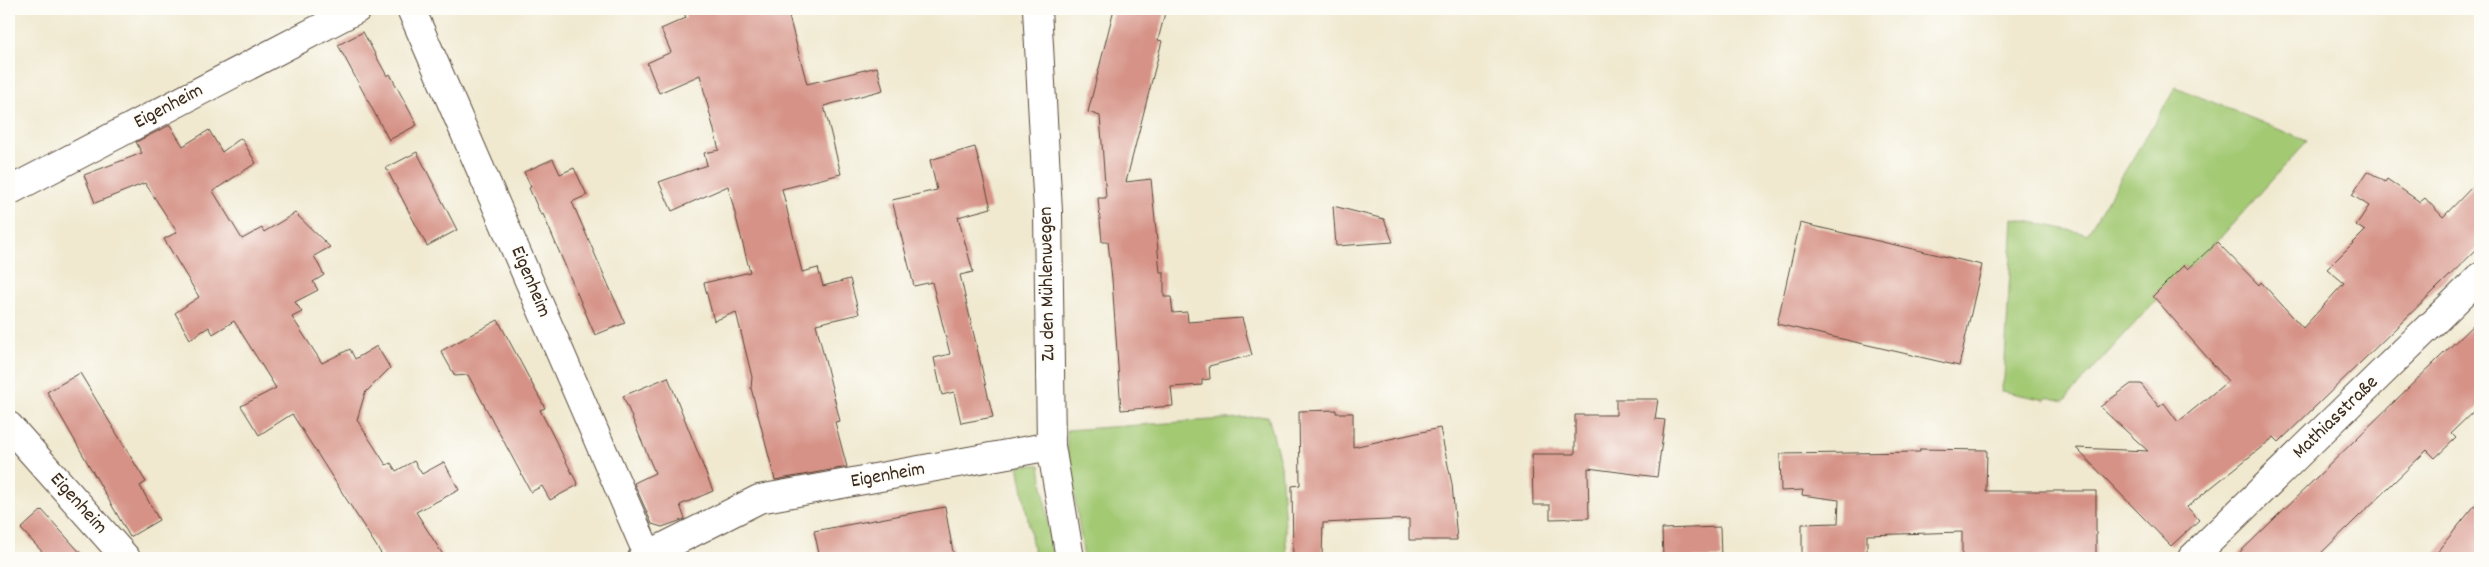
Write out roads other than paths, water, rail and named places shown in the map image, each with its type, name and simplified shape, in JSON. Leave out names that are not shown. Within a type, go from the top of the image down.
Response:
[{"type":"street","name":"Eigenheim","points":[[9,191],[356,9]]},
{"type":"street","name":"Eigenheim","points":[[411,9],[645,557],[759,499],[1051,446]]},
{"type":"street","name":"Zu den Mühlenwegen","points":[[1037,9],[1048,212],[1051,446],[1070,558]]},
{"type":"street","name":"Mathiasstraße","points":[[2192,558],[2480,277]]},
{"type":"street","name":"Eigenheim","points":[[9,426],[126,558]]}]
